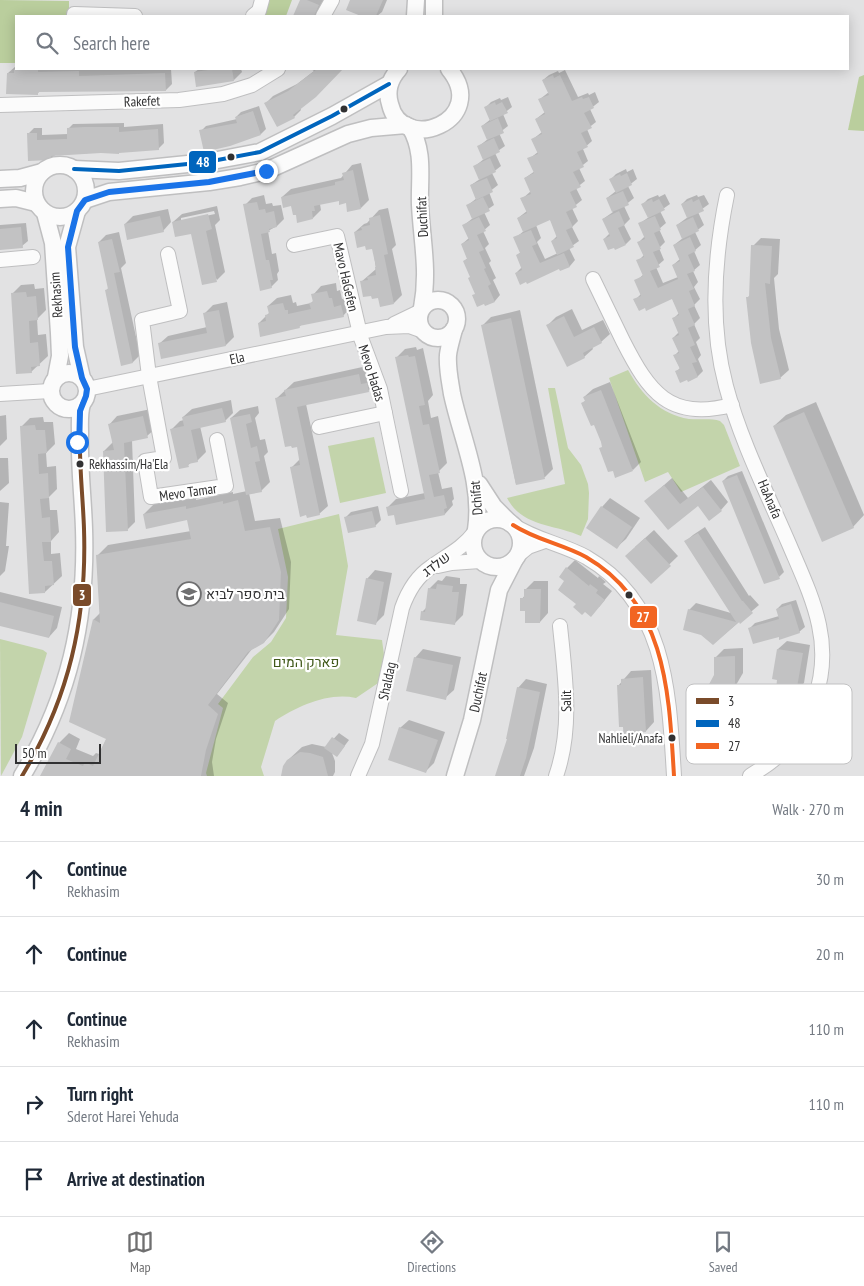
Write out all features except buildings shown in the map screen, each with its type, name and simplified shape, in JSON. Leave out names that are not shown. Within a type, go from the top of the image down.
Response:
[{"type":"street","points":[[254,15],[259,11],[262,0]]},
{"type":"street","points":[[324,15],[332,0]]},
{"type":"street","points":[[415,15],[416,0]]},
{"type":"street","points":[[434,0],[434,15]]},
{"type":"street","points":[[74,15],[95,15]]},
{"type":"street","name":"Rakefet","points":[[0,105],[179,100],[223,94],[252,85],[276,70]]},
{"type":"street","points":[[398,70],[393,75],[389,84],[388,96],[390,108],[397,118],[408,126],[419,130],[430,130],[440,127]]},
{"type":"street","points":[[421,170],[426,149],[440,127],[449,120],[456,110],[460,99],[460,88],[456,76],[450,70]]},
{"type":"street","points":[[74,169],[129,170],[207,162],[260,152],[332,116],[389,84]]},
{"type":"street","points":[[408,126],[417,141],[421,170]]},
{"type":"street","points":[[0,200],[16,198],[41,208],[58,218],[72,215],[81,206],[109,192],[240,178],[266,171],[348,134],[371,128],[408,126]]},
{"type":"street","points":[[0,180],[20,178],[42,172],[54,166],[68,166],[74,169],[84,180],[86,186],[81,206]]},
{"type":"street","name":"Duchifat","points":[[421,170],[420,202],[426,265]]},
{"type":"street","points":[[41,208],[34,190],[38,177],[42,172]]},
{"type":"street","name":"HaAnafa","points":[[727,195],[716,264],[715,312],[720,360],[732,405],[808,589],[820,626],[823,660],[819,684]]},
{"type":"street","name":"Rekhasim","points":[[22,776],[55,714],[69,673],[79,629],[84,582],[84,530],[79,450],[80,411],[83,390],[75,347],[68,247],[81,206]]},
{"type":"street","name":"Rekhasim","points":[[41,208],[53,243],[60,356],[53,384]]},
{"type":"street","name":"Mavo HaGefen","points":[[294,245],[337,236],[359,332]]},
{"type":"street","points":[[149,376],[142,320],[180,311],[168,254]]},
{"type":"street","points":[[0,260],[33,257]]},
{"type":"street","points":[[426,265],[436,286],[455,309],[457,315],[448,351],[448,372]]},
{"type":"street","points":[[426,265],[425,290],[419,323],[442,354],[473,470]]},
{"type":"street","points":[[593,279],[640,373],[658,394],[667,401],[687,409],[708,410],[732,405]]},
{"type":"street","points":[[421,309],[428,302],[434,300],[449,302]]},
{"type":"street","name":"Ela","points":[[386,327],[421,309]]},
{"type":"street","name":"Ela","points":[[83,390],[386,327],[408,326],[427,333]]},
{"type":"street","points":[[427,333],[436,338],[445,337],[454,329]]},
{"type":"street","name":"Mevo Hadas","points":[[359,332],[377,379],[401,491]]},
{"type":"street","points":[[0,394],[53,384],[68,372],[76,374],[83,390],[70,409],[63,408],[53,401],[53,384]]},
{"type":"street","name":"Mevo Tamar","points":[[149,376],[164,458],[146,461],[151,497],[226,486],[217,440]]},
{"type":"street","name":"Rekhasim","points":[[63,408],[73,429],[79,450]]},
{"type":"street","name":"Mevo Hadas","points":[[320,427],[385,413]]},
{"type":"street","name":"Dchifat","points":[[473,470],[490,502],[511,524]]},
{"type":"street","name":"Dchifat","points":[[473,470],[478,501],[475,532]]},
{"type":"street","points":[[544,541],[528,547],[505,566],[498,567],[482,562],[473,548],[472,541],[475,532],[481,525],[492,520],[503,520],[528,535],[566,548],[586,557],[618,583],[643,615],[652,632],[663,667],[674,776]]},
{"type":"street","points":[[511,524],[519,534],[521,542],[516,558]]},
{"type":"street","name":"שלדג","points":[[412,586],[424,572],[469,541],[475,532]]},
{"type":"street","name":"Duchifat","points":[[455,776],[472,720],[501,585],[516,558]]},
{"type":"street","name":"Duchifat","points":[[482,562],[492,583],[496,606]]},
{"type":"street","name":"שלדג","points":[[412,586],[418,578],[434,568],[452,563],[482,562]]},
{"type":"street","name":"Shaldag","points":[[358,776],[372,744],[402,608],[412,586]]},
{"type":"street","name":"Salit","points":[[556,776],[562,752],[566,712],[566,687],[560,626]]},
{"type":"street","name":"HaAnafa","points":[[750,776],[768,764]]},
{"type":"green space","points":[[0,0],[69,1],[69,15],[15,15],[15,63],[0,63]]},
{"type":"green space","points":[[269,0],[292,0],[286,15],[262,15]]},
{"type":"green space","points":[[864,75],[864,131],[848,130],[859,77]]},
{"type":"green space","points":[[628,370],[639,388],[653,402],[669,413],[689,419],[720,421],[724,425],[740,466],[681,492],[668,472],[645,482],[609,378]]},
{"type":"green space","points":[[548,388],[555,388],[568,448],[581,465],[588,484],[588,519],[581,536],[530,520],[513,507],[507,498],[565,484]]},
{"type":"green space","points":[[374,437],[386,493],[340,503],[328,446]]},
{"type":"green space","name":"פארק המים","points":[[339,514],[348,566],[336,635],[382,640],[387,677],[356,698],[335,697],[324,699],[293,710],[275,721],[261,767],[264,776],[207,776],[206,773],[223,708],[218,704],[253,657],[271,642],[286,618],[288,577],[278,529]]},
{"type":"green space","points":[[0,639],[43,650],[47,653],[22,737],[1,776]]},
{"type":"transit line","name":"48","points":[[74,169],[119,171],[207,162],[260,152],[332,116],[389,84]]},
{"type":"transit line","name":"3","points":[[22,776],[52,717],[72,657],[78,626],[84,562],[80,446],[82,404]]},
{"type":"transit line","name":"27","points":[[513,525],[586,557],[613,577],[633,600],[648,625],[659,653],[670,714],[674,776]]},
{"type":"place","name":"Rekhassim/Ha'Ela","points":[[80,464]]},
{"type":"place","name":"בית ספר לביא","points":[[189,594]]},
{"type":"place","name":"Nahlieli/Anafa","points":[[672,738]]},
{"type":"route","points":[[77,442],[79,450],[80,411],[87,389],[76,355],[68,247],[77,211],[85,200],[109,192],[240,178],[266,171]]}]
